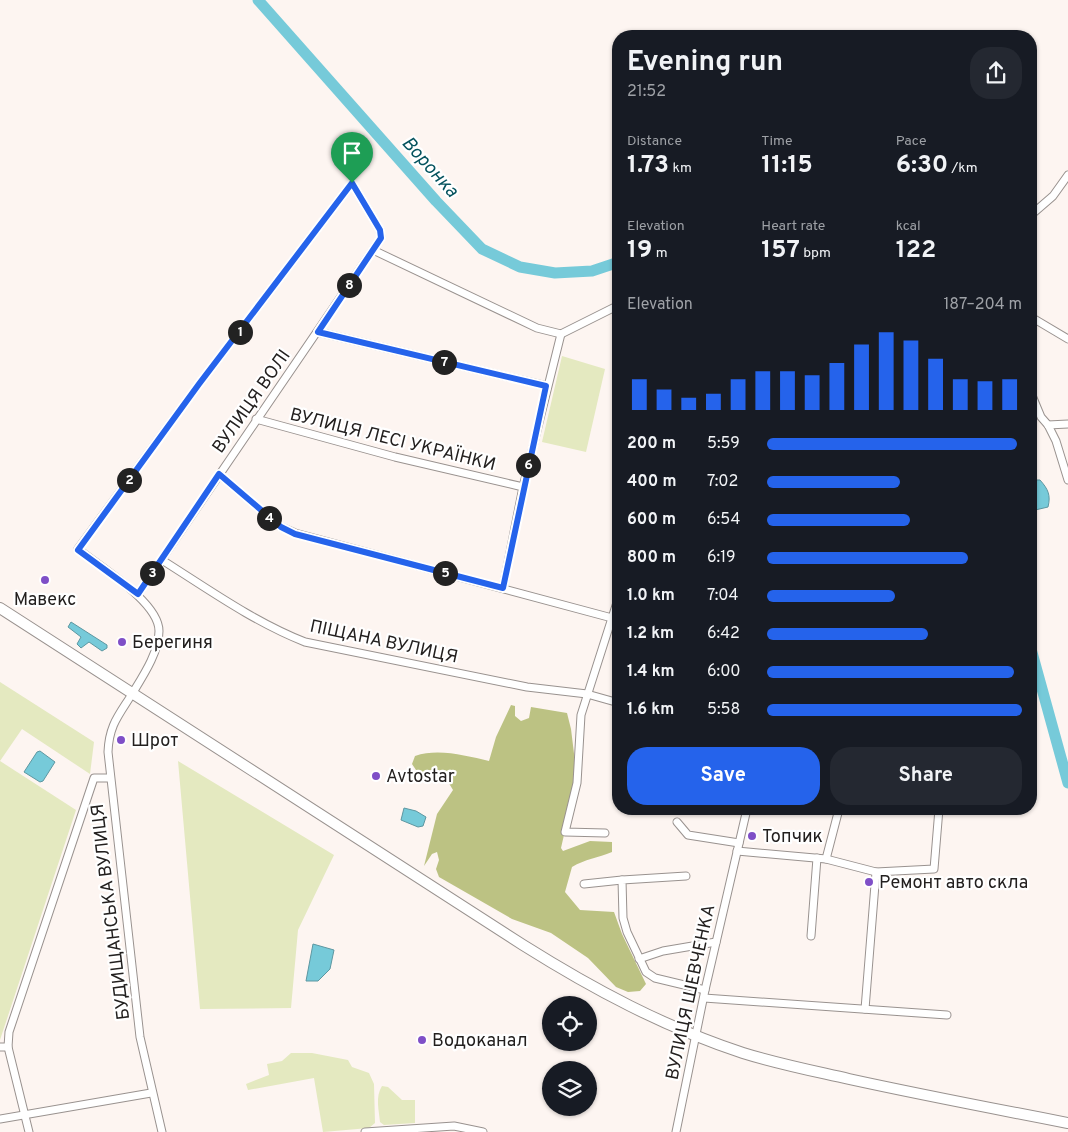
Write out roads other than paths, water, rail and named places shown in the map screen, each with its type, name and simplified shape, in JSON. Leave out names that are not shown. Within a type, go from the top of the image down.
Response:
[{"type":"highway","points":[[0,608],[582,981],[648,1016],[744,1053],[790,1066],[898,1090],[1068,1123]]},
{"type":"street","points":[[1037,211],[1066,184],[1068,175]]},
{"type":"street","name":"ВУЛИЦЯ ВОЛІ","points":[[78,550],[199,384],[352,183],[380,230],[381,238],[138,594]]},
{"type":"street","points":[[373,250],[537,328],[561,334],[612,308]]},
{"type":"street","points":[[1037,321],[1068,339]]},
{"type":"street","points":[[318,332],[546,386]]},
{"type":"street","points":[[503,588],[546,386],[561,334]]},
{"type":"street","points":[[1037,407],[1056,441],[1068,480]]},
{"type":"street","name":"ВУЛИЦЯ ЛЕСІ УКРАЇНКИ","points":[[256,419],[395,456],[523,487]]},
{"type":"street","points":[[1048,425],[1068,424]]},
{"type":"street","points":[[219,474],[281,527],[295,534],[612,618],[587,694],[580,724],[576,783],[565,832],[605,833]]},
{"type":"street","name":"БУДИЩАНСЬКА ВУЛИЦЯ","points":[[78,550],[138,594],[158,620],[159,632],[147,668],[113,723],[109,735],[110,778],[140,1037],[151,1093],[162,1132]]},
{"type":"street","name":"ПІЩАНА ВУЛИЦЯ","points":[[162,560],[256,619],[305,642],[527,687],[587,694],[612,701]]},
{"type":"street","points":[[28,1132],[4,1047],[94,778],[110,778]]},
{"type":"street","name":"ВУЛИЦЯ ШЕВЧЕНКА","points":[[676,1132],[705,990],[745,815]]},
{"type":"street","points":[[826,859],[837,815]]},
{"type":"street","points":[[737,851],[826,859],[876,872],[934,869],[938,815]]},
{"type":"street","points":[[677,822],[688,835],[739,843]]},
{"type":"street","points":[[811,936],[817,858]]},
{"type":"street","points":[[865,1009],[876,872]]},
{"type":"street","points":[[584,884],[686,876]]},
{"type":"street","points":[[622,880],[623,918],[646,972],[654,978],[705,990]]},
{"type":"street","points":[[639,959],[662,951],[716,942]]},
{"type":"street","points":[[704,998],[947,1015]]},
{"type":"street","points":[[0,1119],[24,1117],[151,1093]]},
{"type":"street","points":[[365,1132],[454,1129],[483,1132]]},
{"type":"water","points":[[1037,480],[1040,480],[1048,492],[1048,507],[1037,510]]},
{"type":"water","points":[[71,622],[107,645],[107,648],[102,651],[89,642],[81,648],[77,644],[81,637],[68,627]]},
{"type":"water","points":[[40,751],[55,762],[43,781],[40,782],[24,772],[37,752]]},
{"type":"water","points":[[404,808],[416,811],[426,817],[423,826],[418,827],[401,820]]},
{"type":"water","points":[[313,944],[334,950],[330,969],[318,981],[306,981]]},
{"type":"waterway","name":"Воронка","points":[[258,0],[436,201],[482,249],[520,267],[555,273],[592,271],[612,264]]},
{"type":"waterway","name":"Воронка","points":[[1037,671],[1068,783]]},
{"type":"place","name":"Мавекс","points":[[45,580]]},
{"type":"place","name":"Берегиня","points":[[122,642]]},
{"type":"place","name":"Шрот","points":[[121,740]]},
{"type":"place","name":"Avtostar","points":[[376,776]]},
{"type":"place","name":"Топчик","points":[[752,836]]},
{"type":"place","name":"Ремонт авто скла","points":[[869,882]]},
{"type":"place","name":"Водоканал","points":[[422,1040]]}]
